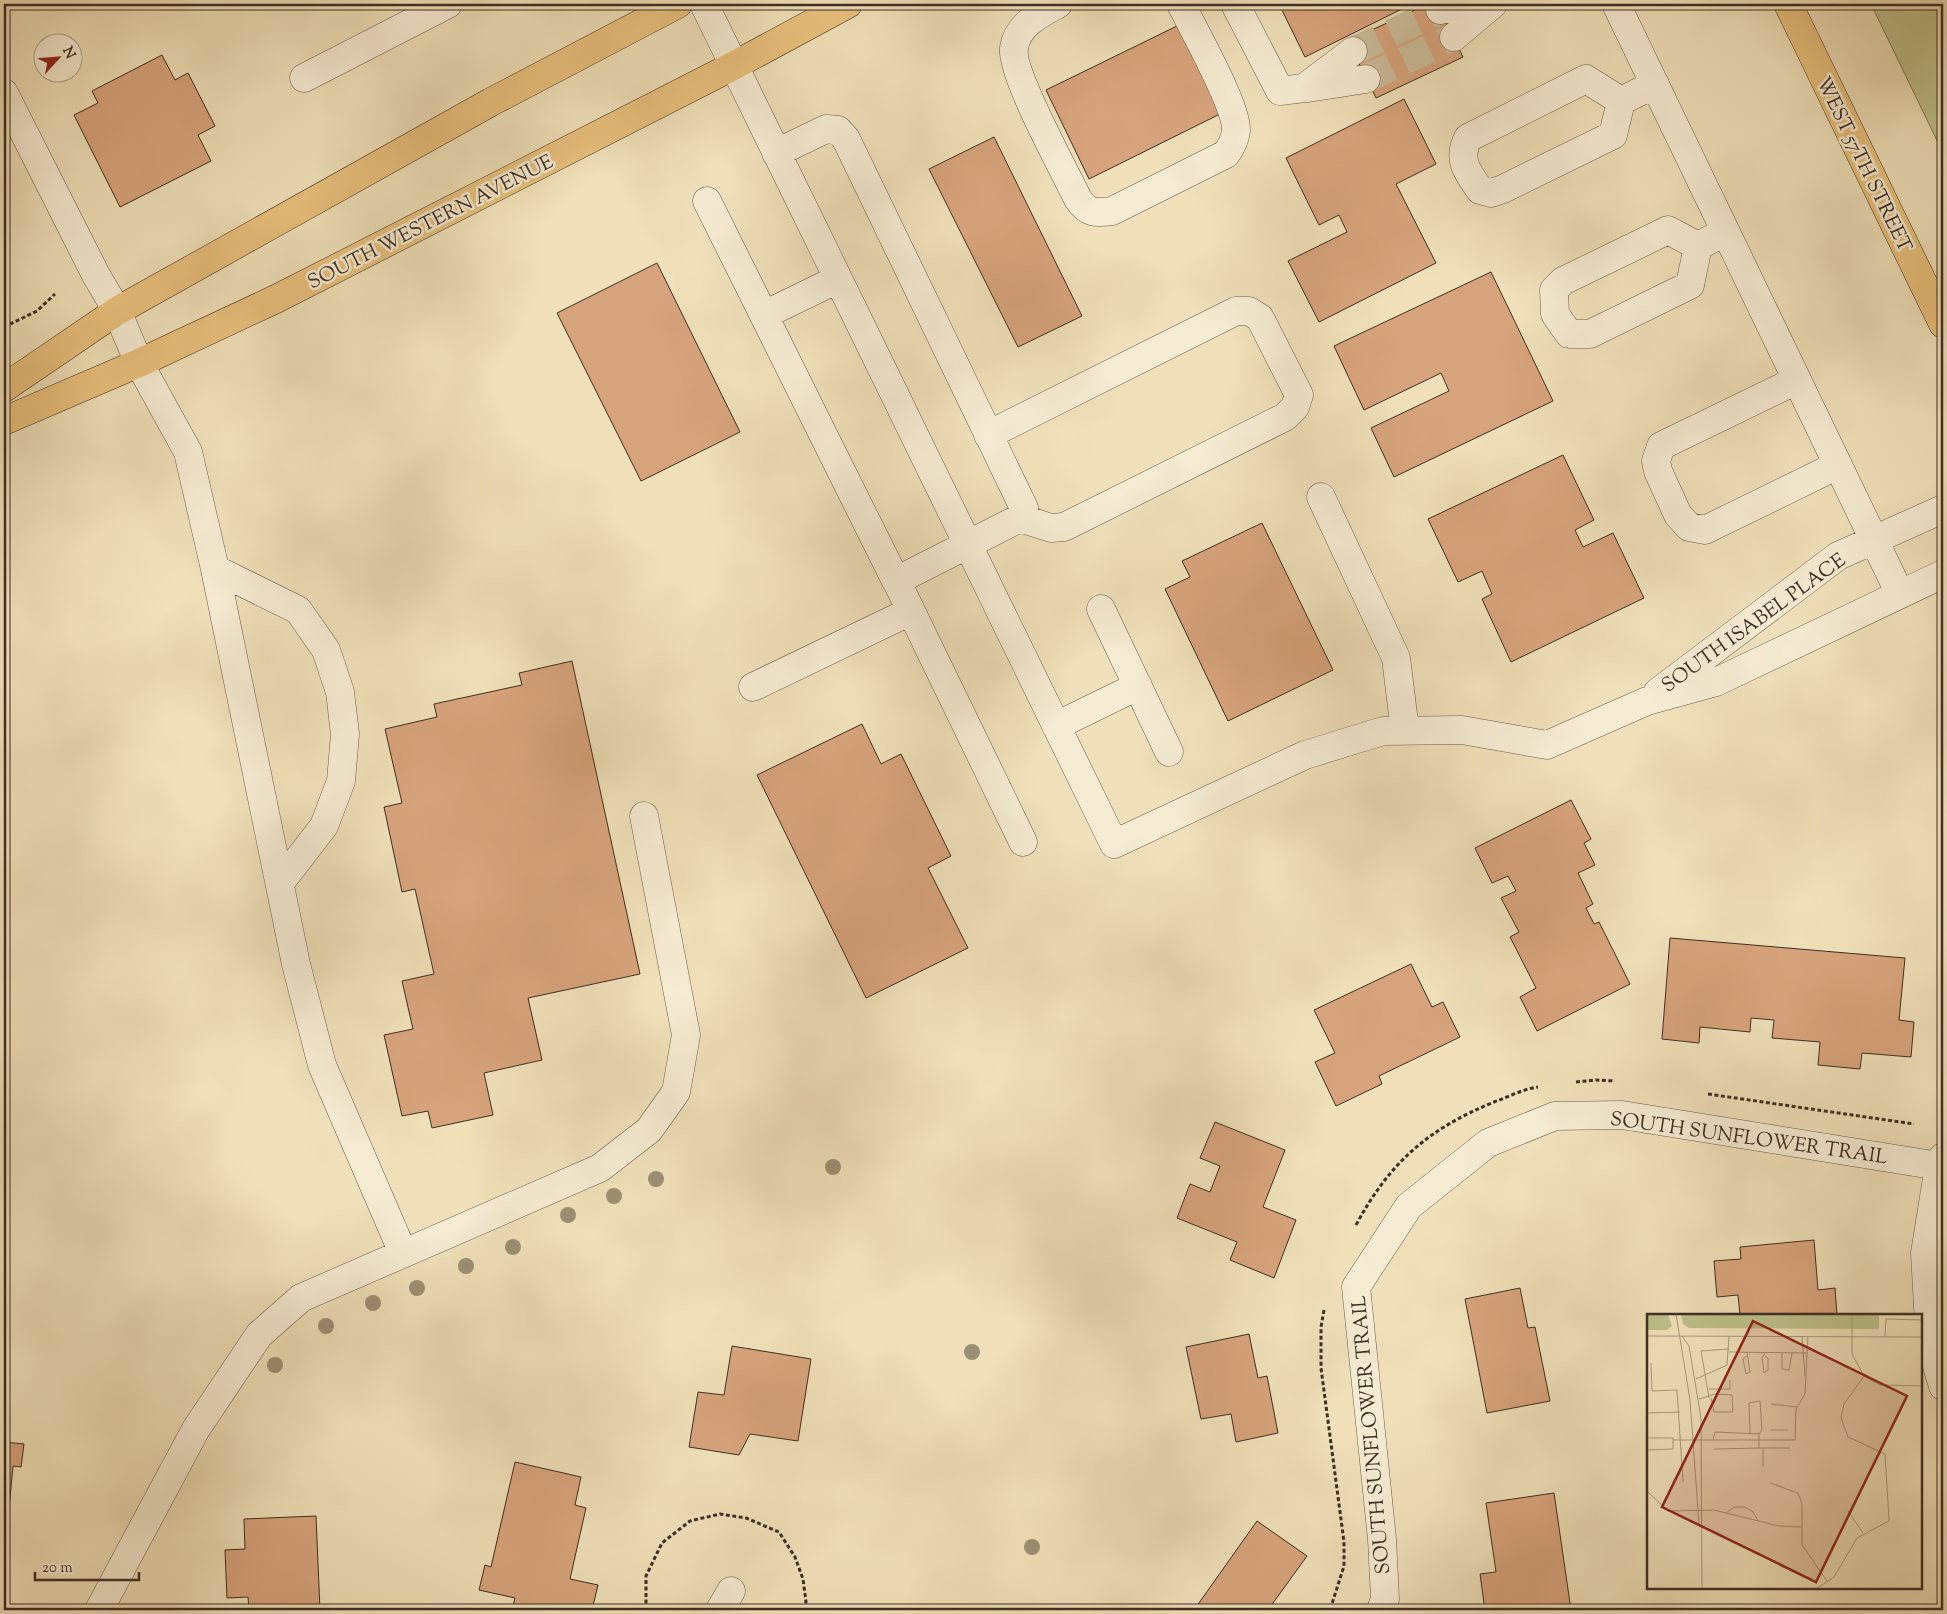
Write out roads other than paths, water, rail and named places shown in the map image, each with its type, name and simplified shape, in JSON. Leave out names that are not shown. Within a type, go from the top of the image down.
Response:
[{"type":"main road","points":[[4,388],[117,311],[491,102],[678,4]]},
{"type":"main road","name":"SOUTH WESTERN AVENUE","points":[[4,421],[139,363],[276,299],[735,65],[848,4]]},
{"type":"main road","name":"WEST 57TH STREET","points":[[1788,4],[1943,324]]},
{"type":"street","points":[[304,78],[448,4]]},
{"type":"street","points":[[704,4],[1056,726],[1138,686]]},
{"type":"street","points":[[1058,4],[1037,15],[1018,34],[1013,49],[1015,64],[1028,96],[1078,199],[1084,209],[1095,213],[1112,211],[1200,168],[1226,154],[1233,144],[1236,129],[1231,107],[1181,4]]},
{"type":"street","points":[[1235,4],[1280,91],[1366,79]]},
{"type":"street","points":[[1440,10],[1467,4]]},
{"type":"street","points":[[1454,37],[1493,4]]},
{"type":"street","points":[[1616,4],[1900,594]]},
{"type":"street","points":[[1304,88],[1353,51]]},
{"type":"street","points":[[1622,101],[1586,79],[1468,138],[1462,150],[1464,162],[1480,190],[1491,193],[1504,189],[1613,135],[1622,101],[1655,84]]},
{"type":"street","points":[[4,94],[96,275],[117,311],[139,363],[188,452],[215,569],[297,969],[326,1077],[403,1253]]},
{"type":"street","points":[[776,153],[826,128],[838,130],[846,139],[1024,508],[1020,518],[896,580]]},
{"type":"street","points":[[707,201],[896,580],[1023,842]]},
{"type":"street","points":[[1668,230],[1698,246],[1690,285],[1590,334],[1569,334],[1555,314],[1554,290],[1563,282],[1668,230]]},
{"type":"street","points":[[1698,246],[1725,232]]},
{"type":"street","points":[[764,315],[838,279]]},
{"type":"street","points":[[988,435],[1236,311],[1249,312],[1260,318],[1299,395],[1295,407],[1285,417],[1064,526],[1051,528],[1020,518]]},
{"type":"street","points":[[1797,380],[1661,446],[1656,461],[1658,471],[1678,515],[1689,527],[1705,530],[1838,465]]},
{"type":"street","points":[[1321,497],[1396,658],[1405,731]]},
{"type":"street","name":"SOUTH ISABEL PLACE","points":[[1647,700],[1838,556],[1943,509]]},
{"type":"street","points":[[215,569],[298,610],[326,650],[340,692],[345,734],[341,781],[324,826],[280,883]]},
{"type":"street","name":"SOUTH ISABEL PLACE","points":[[1056,726],[1114,844],[1305,755],[1383,731],[1462,730],[1547,745],[1647,700],[1716,682],[1943,574]]},
{"type":"street","points":[[1101,609],[1169,752]]},
{"type":"street","points":[[753,687],[911,611]]},
{"type":"street","points":[[99,1610],[196,1429],[259,1335],[302,1298],[600,1168],[649,1130],[676,1092],[686,1035],[644,816]]},
{"type":"street","name":"SOUTH SUNFLOWER TRAIL","points":[[1381,1610],[1385,1599],[1382,1539],[1356,1287],[1408,1206],[1488,1143],[1555,1116],[1622,1115],[1941,1162]]},
{"type":"street","points":[[1941,1162],[1925,1253],[1930,1343],[1943,1386]]},
{"type":"tunnel","points":[[1353,51],[1440,10]]},
{"type":"tunnel","points":[[1366,79],[1454,37]]}]
